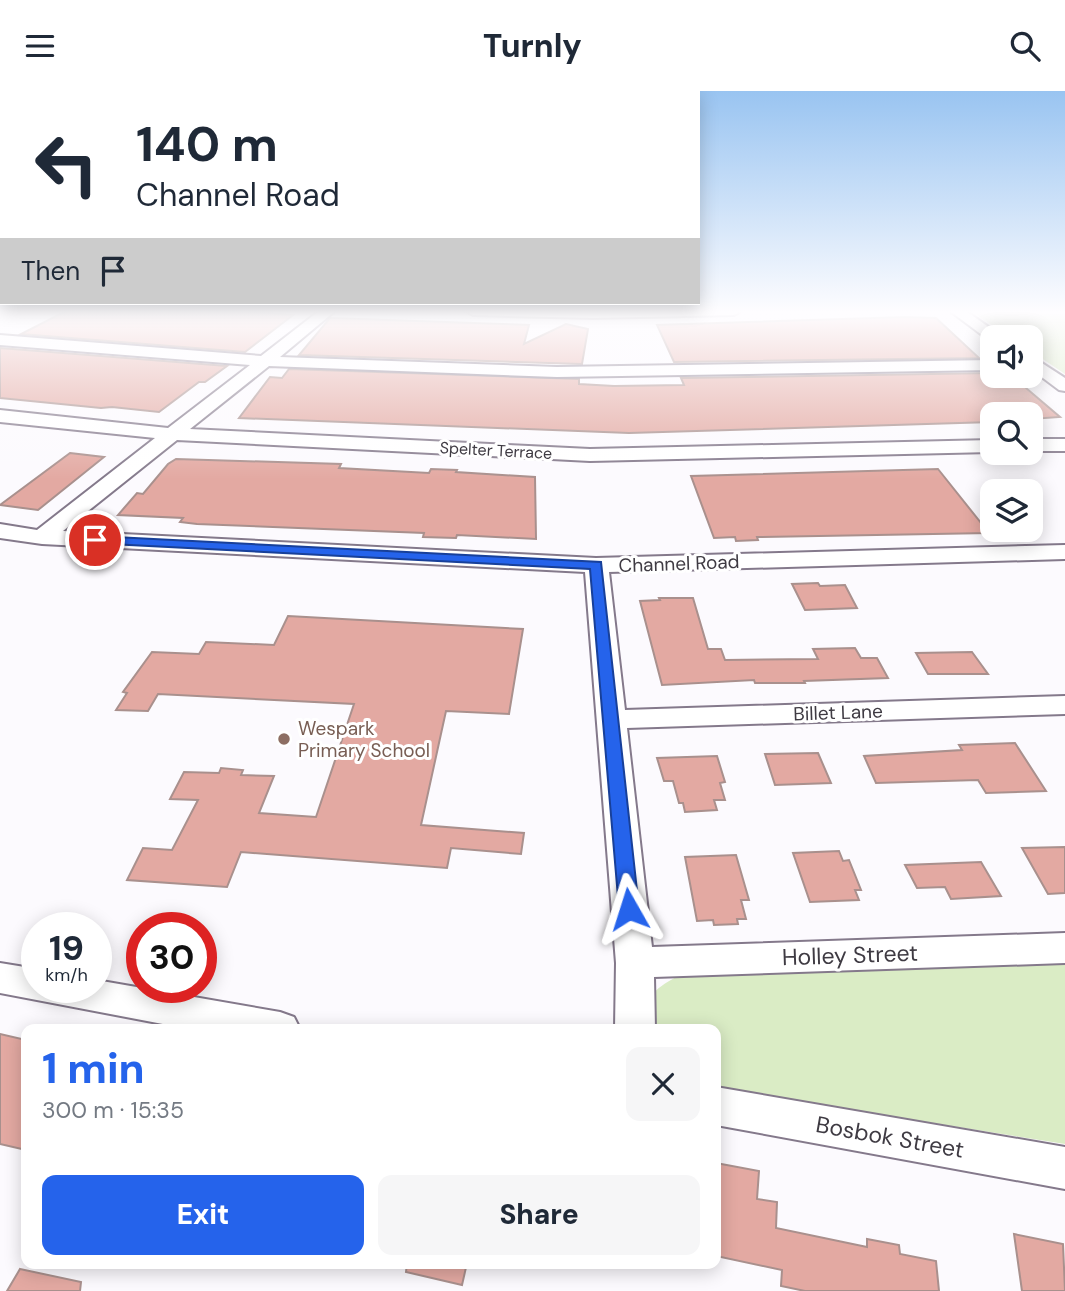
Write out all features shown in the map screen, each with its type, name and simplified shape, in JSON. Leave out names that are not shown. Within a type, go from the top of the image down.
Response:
[{"type":"street","points":[[42,537],[257,367]]},
{"type":"street","points":[[436,367],[608,373],[896,367]]},
{"type":"street","points":[[1043,371],[1065,386]]},
{"type":"street","name":"Spelter Terrace","points":[[0,416],[172,434],[590,455],[980,446]]},
{"type":"street","points":[[1043,445],[1065,445]]},
{"type":"street","name":"Channel Road","points":[[0,531],[42,537],[596,565],[1065,552]]},
{"type":"street","points":[[596,565],[635,963],[635,1024]]},
{"type":"street","name":"Billet Lane","points":[[610,720],[1065,705]]},
{"type":"street","name":"Holley Street","points":[[635,963],[1065,948]]},
{"type":"street","points":[[0,978],[21,982]]},
{"type":"street","points":[[112,999],[252,1024]]},
{"type":"street","name":"Bosbok Street","points":[[721,1107],[1065,1168]]},
{"type":"green space","points":[[1055,367],[1065,367],[1065,374]]},
{"type":"green space","points":[[1065,956],[1065,1144],[721,1090],[721,1024],[644,1024],[647,1006],[656,991],[691,969]]},
{"type":"building","points":[[0,367],[226,367],[205,382],[199,382],[159,412],[0,398]]},
{"type":"building","points":[[289,369],[579,379],[579,384],[614,386],[684,385],[681,378],[980,373],[980,388],[1026,388],[1042,402],[980,402],[980,422],[629,433],[239,418],[270,377],[282,378]]},
{"type":"building","points":[[1043,403],[1060,417],[1043,418]]},
{"type":"building","points":[[70,453],[104,457],[38,510],[0,505]]},
{"type":"building","points":[[176,459],[341,464],[339,468],[429,473],[431,469],[457,470],[456,472],[535,477],[536,539],[457,535],[456,538],[423,537],[424,533],[197,524],[180,522],[183,518],[118,515],[137,493],[143,494],[168,464]]},
{"type":"building","points":[[938,469],[980,522],[980,533],[757,537],[758,540],[736,541],[735,537],[714,538],[691,476]]},
{"type":"building","points":[[818,583],[820,586],[845,585],[857,608],[805,610],[792,584]]},
{"type":"building","points":[[659,598],[693,598],[708,649],[721,649],[725,660],[818,659],[813,649],[855,648],[861,658],[877,658],[888,678],[804,681],[805,683],[755,683],[754,680],[662,685],[640,601],[660,600]]},
{"type":"building","points":[[288,616],[523,629],[509,714],[446,711],[421,825],[524,833],[521,854],[451,848],[447,868],[241,852],[227,887],[127,880],[143,848],[172,850],[198,800],[170,799],[184,772],[219,773],[221,768],[243,770],[241,775],[274,776],[259,813],[316,817],[354,704],[158,694],[148,711],[116,710],[127,693],[123,692],[152,652],[199,654],[206,642],[274,645]]},
{"type":"building","points":[[972,652],[988,674],[928,674],[916,653]]},
{"type":"building","points":[[1015,743],[1046,791],[986,793],[978,780],[876,783],[864,756],[962,750],[959,745]]},
{"type":"building","points":[[818,753],[831,783],[775,785],[765,754]]},
{"type":"building","points":[[717,756],[725,782],[720,783],[725,800],[714,800],[717,810],[685,812],[683,803],[679,803],[673,781],[664,781],[657,758]]},
{"type":"building","points":[[1065,847],[1065,893],[1048,894],[1022,848]]},
{"type":"building","points":[[839,851],[843,861],[849,860],[861,890],[855,890],[859,900],[810,902],[793,853]]},
{"type":"building","points":[[736,855],[749,900],[741,900],[746,919],[737,919],[738,924],[714,925],[713,920],[697,921],[685,857]]},
{"type":"building","points":[[981,862],[1001,896],[951,899],[945,887],[917,888],[905,865]]},
{"type":"building","points":[[0,1034],[21,1039],[21,1149],[0,1144]]},
{"type":"building","points":[[721,1164],[759,1171],[757,1199],[777,1202],[776,1228],[867,1247],[867,1239],[899,1245],[900,1254],[936,1261],[939,1291],[805,1291],[781,1286],[782,1270],[721,1257]]},
{"type":"building","points":[[1014,1234],[1063,1244],[1065,1291],[1022,1291]]},
{"type":"building","points":[[20,1269],[81,1282],[80,1291],[7,1291]]},
{"type":"building","points":[[406,1269],[466,1269],[462,1285],[406,1272]]},
{"type":"place","name":"Wespark Primary School","points":[[284,739]]},
{"type":"route","points":[[95,540],[596,565],[629,909]]}]
